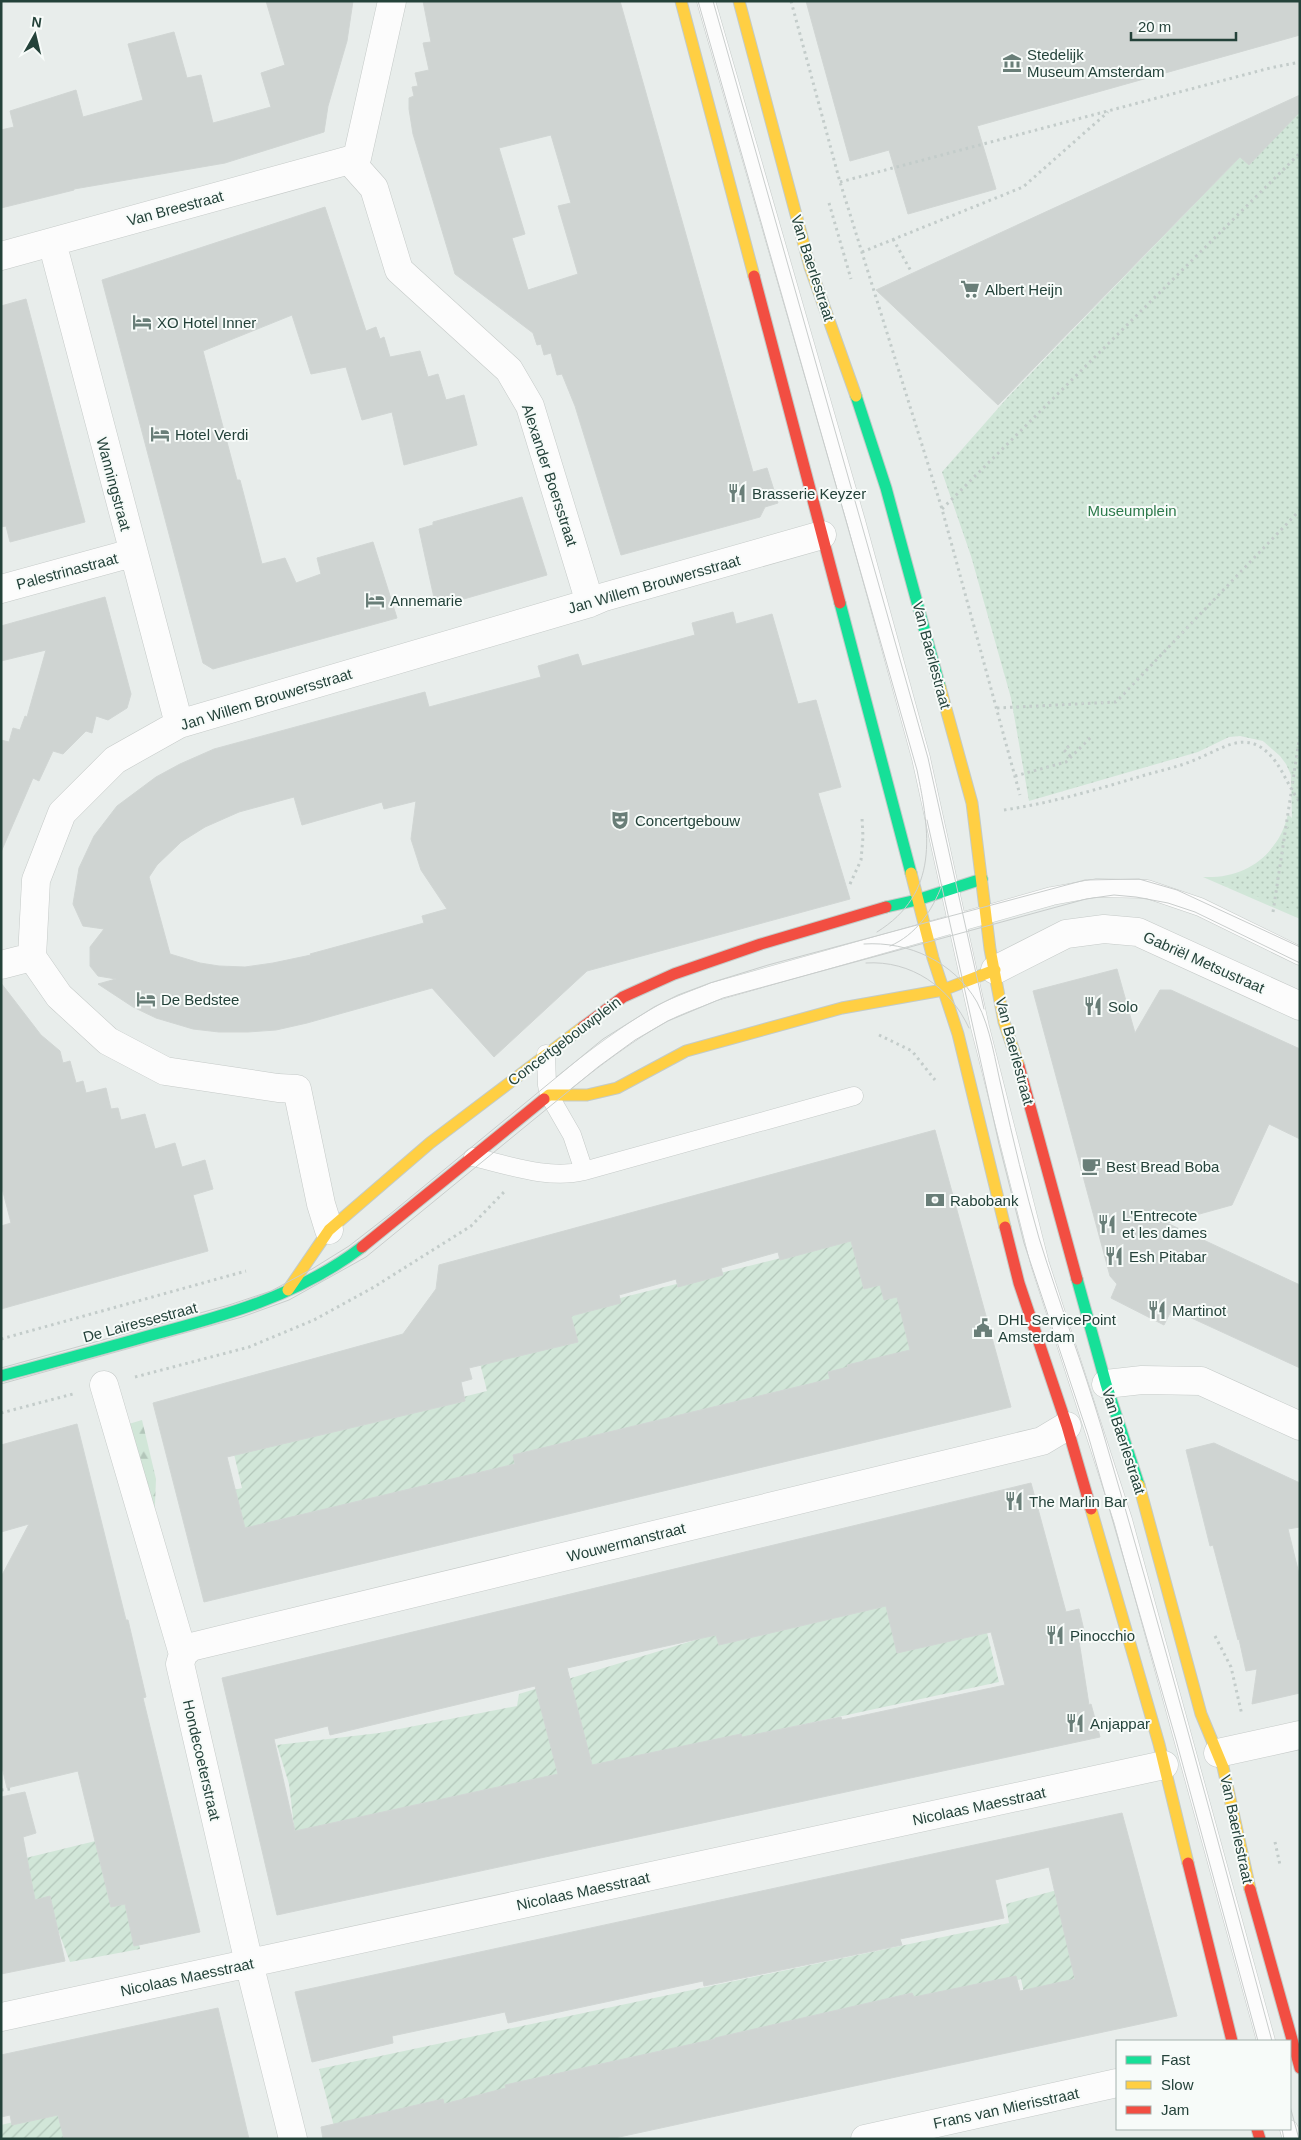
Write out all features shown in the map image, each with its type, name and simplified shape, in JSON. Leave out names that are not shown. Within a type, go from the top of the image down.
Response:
[{"type":"street","points":[[349,160],[357,158],[392,1]]},
{"type":"street","points":[[681,1],[917,900],[958,1034],[1019,1282],[1067,1426],[1164,1765],[1232,2040]]},
{"type":"street","name":"Van Baerlestraat","points":[[738,1],[810,267],[850,377],[886,488],[972,803],[1004,1022],[1019,1066],[1106,1384],[1139,1485],[1201,1714],[1223,1767],[1252,1897],[1296,2049]]},
{"type":"street","name":"Van Breestraat","points":[[1,256],[349,160]]},
{"type":"street","name":"Alexander Boersstraat","points":[[349,160],[374,188],[399,270],[509,370],[530,406],[590,603]]},
{"type":"street","name":"Wanningstraat","points":[[52,242],[132,553],[179,724]]},
{"type":"street","name":"Jan Willem Brouwersstraat","points":[[32,957],[36,880],[62,812],[115,760],[179,724],[590,603],[604,597],[822,535]]},
{"type":"street","name":"Palestrinastraat","points":[[1,589],[132,553]]},
{"type":"street","name":"Concertgebouwplein","points":[[285,1293],[329,1230],[430,1143],[623,997],[674,974],[770,942],[894,905],[917,900],[982,879]]},
{"type":"street","name":"Gabriël Metsustraat","points":[[995,970],[1066,934],[1104,929],[1138,932],[1300,1006]]},
{"type":"street","points":[[1,965],[32,957],[59,996],[108,1041],[164,1071],[278,1088],[297,1089],[321,1204],[329,1230]]},
{"type":"street","points":[[549,1095],[586,1095],[617,1088],[695,1048],[842,1008],[943,990],[995,970]]},
{"type":"street","name":"Concertgebouwplein","points":[[285,1293],[336,1268],[353,1256],[549,1095]]},
{"type":"street","name":"De Lairessestraat","points":[[1,1376],[231,1314],[285,1293]]},
{"type":"street","points":[[1106,1384],[1142,1380],[1201,1381],[1300,1426]]},
{"type":"street","name":"Hondecoeterstraat","points":[[104,1386],[183,1654],[180,1664],[249,1963],[293,2139]]},
{"type":"street","name":"Wouwermanstraat","points":[[183,1654],[191,1647],[1042,1441],[1067,1426]]},
{"type":"street","points":[[1218,1753],[1300,1736]]},
{"type":"street","name":"Nicolaas Maesstraat","points":[[1,2017],[1164,1765]]},
{"type":"street","name":"Frans van Mierisstraat","points":[[865,2139],[1116,2083]]},
{"type":"lane","name":"Van Baerlestraat","points":[[706,1],[853,512],[921,758],[969,980],[1037,1255],[1123,1520],[1266,2040]]},
{"type":"lane","points":[[957,924],[1052,896],[1096,888],[1147,889],[1200,907],[1300,956]]},
{"type":"lane","name":"Concertgebouwplein","points":[[549,1095],[595,1057],[664,1012],[713,992],[957,924]]},
{"type":"lane","points":[[546,1054],[549,1095],[572,1135],[584,1171]]},
{"type":"lane","points":[[473,1157],[525,1169],[570,1174],[854,1096]]},
{"type":"path","points":[[791,1],[840,182],[942,509],[1020,795]]},
{"type":"path","points":[[840,182],[1300,62]]},
{"type":"path","points":[[862,252],[1023,187],[1109,111]]},
{"type":"path","points":[[942,509],[1300,153]]},
{"type":"path","points":[[893,239],[912,273]]},
{"type":"path","points":[[997,708],[1116,702],[1300,510]]},
{"type":"path","points":[[1272,918],[1300,734]]},
{"type":"path","points":[[1015,776],[1066,762],[1093,735]]},
{"type":"path","points":[[1004,810],[1026,807],[1124,782],[1198,759],[1227,745],[1239,742],[1256,745],[1272,755],[1291,791],[1300,802]]},
{"type":"path","points":[[1069,746],[1064,750],[1071,757]]},
{"type":"path","points":[[848,890],[861,860],[862,814]]},
{"type":"path","points":[[872,1031],[912,1051],[936,1081]]},
{"type":"path","name":"De Lairessestraat","points":[[1,1339],[75,1319]]},
{"type":"path","points":[[1,1413],[76,1393]]},
{"type":"path","points":[[1,1790],[10,1789]]},
{"type":"green space","name":"Museumplein","points":[[1300,111],[1300,913],[1220,882],[1254,871],[1292,822],[1291,775],[1280,756],[1263,741],[1240,736],[1229,737],[1198,752],[1029,801],[1011,698],[971,556],[942,472],[1008,397],[1239,158]]},
{"type":"green space","points":[[1288,814],[1300,826],[1300,919],[1203,877],[1233,874],[1258,862],[1277,841]]},
{"type":"green space","points":[[889,1231],[922,1365],[230,1538],[188,1502],[242,1488],[234,1454],[487,1391],[478,1355],[528,1321]]},
{"type":"green space","points":[[142,1420],[156,1479],[154,1528],[122,1426]]},
{"type":"green space","points":[[973,1575],[999,1682],[295,1835],[289,1784],[277,1745],[379,1733],[517,1706],[519,1694],[718,1633]]},
{"type":"green space","points":[[112,1837],[140,1949],[70,1962],[46,1898],[1,1907],[1,1864]]},
{"type":"green space","points":[[1057,1890],[1083,1991],[1024,1993],[1021,1979],[337,2138],[319,2069],[1009,1923],[1006,1904]]},
{"type":"green space","points":[[62,2110],[68,2139],[1,2139],[1,2125]]},
{"type":"building","points":[[266,1],[353,1],[347,41],[328,106],[324,132],[225,163],[74,189],[1,208],[1,130],[14,127],[10,111],[76,90],[83,117],[143,100],[128,44],[174,32],[187,78],[201,75],[213,123],[271,107],[261,73],[285,65]]},
{"type":"building","points":[[423,1],[620,1],[753,472],[767,468],[778,503],[765,507],[760,517],[621,555],[575,406],[562,374],[557,375],[551,353],[544,355],[541,344],[537,345],[533,333],[455,274],[413,134],[409,109],[409,98],[414,96],[412,87],[418,86],[415,73],[429,70],[423,43],[431,42]],"holes":[[[551,135],[571,203],[558,206],[578,274],[528,290],[512,238],[525,234],[499,148]]]},
{"type":"building","name":"Stedelijk Museum Amsterdam","points":[[806,1],[1300,1],[1300,35],[977,126],[996,189],[908,214],[889,150],[850,161]]},
{"type":"building","points":[[1300,95],[1300,112],[1249,165],[1240,157],[998,405],[876,290]]},
{"type":"building","points":[[325,207],[366,331],[376,327],[380,339],[384,337],[390,357],[420,351],[428,377],[438,374],[446,400],[464,395],[477,445],[404,465],[392,412],[362,420],[346,367],[311,374],[292,315],[203,351],[237,480],[240,480],[262,564],[285,558],[296,583],[321,574],[317,558],[373,542],[397,618],[213,669],[203,663],[102,280]]},
{"type":"building","points":[[26,299],[85,522],[10,542],[6,526],[1,527],[1,306]]},
{"type":"building","points":[[522,497],[547,575],[436,607],[419,529],[433,525],[433,522]]},
{"type":"building","points":[[105,597],[131,694],[127,708],[108,720],[96,716],[92,733],[86,731],[63,754],[53,751],[39,781],[33,778],[1,852],[1,740],[9,742],[13,728],[20,730],[25,716],[27,717],[46,650],[1,661],[1,626]]},
{"type":"building","name":"Concertgebouw","points":[[733,612],[736,624],[772,614],[798,704],[816,700],[841,787],[818,793],[850,899],[587,971],[494,1057],[432,988],[276,1030],[219,1032],[193,1029],[156,1018],[133,1007],[98,984],[116,979],[98,976],[90,966],[90,947],[104,929],[83,926],[73,904],[79,868],[94,836],[117,806],[156,777],[214,749],[425,692],[429,707],[541,677],[538,666],[578,654],[582,666],[695,635],[692,623]],"holes":[[[294,797],[302,825],[382,802],[384,809],[416,801],[411,839],[421,870],[447,909],[422,916],[424,923],[311,955],[273,963],[245,967],[219,966],[200,963],[170,954],[149,877],[157,865],[181,842],[205,827],[239,812]]]},
{"type":"building","points":[[1117,969],[1135,1033],[1160,990],[1171,990],[1300,1049],[1300,1139],[1269,1124],[1232,1205],[1167,1223],[1300,1285],[1300,1368],[1172,1309],[1164,1325],[1111,1298],[1117,1284],[1110,1276],[1033,991]]},
{"type":"building","points":[[1,983],[41,1035],[60,1051],[63,1063],[70,1061],[76,1083],[83,1081],[86,1093],[106,1088],[111,1109],[118,1108],[121,1120],[145,1114],[155,1149],[175,1143],[182,1167],[205,1160],[213,1189],[193,1195],[208,1251],[1,1309],[1,1226],[11,1223],[1,1184]]},
{"type":"building","points":[[935,1130],[1011,1407],[204,1602],[153,1403],[403,1334],[436,1289],[439,1265]],"holes":[[[851,1241],[864,1289],[880,1285],[884,1300],[897,1297],[910,1350],[847,1365],[848,1367],[828,1372],[830,1379],[513,1455],[515,1464],[245,1528],[227,1457],[465,1401],[461,1382],[472,1379],[469,1368],[578,1342],[571,1316],[621,1303],[619,1295],[676,1279],[678,1287],[723,1275],[721,1268],[778,1252],[780,1260]]]},
{"type":"building","points":[[77,1424],[126,1620],[128,1620],[146,1697],[143,1698],[200,1932],[134,1946],[125,1904],[111,1907],[78,1771],[7,1788],[1,1763],[1,1577],[29,1524],[1,1532],[1,1445]]},
{"type":"building","points":[[1214,1443],[1300,1483],[1300,1527],[1288,1529],[1300,1578],[1300,1693],[1252,1704],[1257,1669],[1246,1671],[1213,1545],[1210,1546],[1186,1450]]},
{"type":"building","points":[[1031,1483],[1066,1612],[1079,1609],[1086,1639],[1079,1641],[1089,1705],[1091,1704],[1100,1737],[277,1915],[222,1678]],"holes":[[[886,1606],[897,1653],[991,1632],[1005,1685],[842,1720],[841,1717],[742,1737],[741,1734],[592,1765],[567,1668],[716,1635],[719,1645]],[[535,1686],[558,1774],[295,1831],[274,1739],[328,1726],[330,1735]]]},
{"type":"building","points":[[25,1792],[36,1833],[23,1837],[35,1900],[50,1896],[65,1961],[1,1974],[1,1797]]},
{"type":"building","points":[[1122,1813],[1177,2016],[610,2139],[323,2139],[321,2127],[443,2099],[444,2104],[506,2088],[505,2085],[912,1993],[914,1997],[1016,1976],[1020,1991],[1075,1979],[1049,1867],[995,1880],[1004,1918],[900,1939],[902,1945],[704,1986],[703,1981],[508,2023],[505,2012],[392,2036],[393,2043],[312,2062],[295,1992]]},
{"type":"building","points":[[218,2008],[249,2139],[64,2139],[58,2115],[12,2125],[10,2115],[1,2117],[1,2055]]},
{"type":"tram line","points":[[698,1],[922,793],[927,839],[926,860],[921,880],[912,899],[897,916],[877,932]]},
{"type":"tram line","points":[[713,1],[928,758],[984,1009]]},
{"type":"tram line","points":[[927,820],[999,1144],[1024,1243],[1088,1435],[1176,1740],[1258,2040]]},
{"type":"tram line","points":[[1,1368],[229,1305],[271,1291],[312,1269],[349,1246],[389,1215],[603,1039],[654,1007],[678,995],[710,983],[768,965],[1085,880],[1139,879],[1177,890],[1300,947]]},
{"type":"tram line","points":[[890,946],[908,935],[922,921],[942,885]]},
{"type":"tram line","points":[[1,1384],[242,1317],[289,1300],[366,1257],[598,1067],[635,1040],[668,1021],[723,998],[1086,899],[1114,895],[1168,903],[1195,912],[1300,963]]},
{"type":"tram line","points":[[864,944],[881,944],[913,950],[943,965],[967,988],[982,1012],[992,1045],[1019,1164],[1039,1238],[1095,1405],[1189,1735],[1272,2040]]},
{"type":"tram line","points":[[866,963],[883,963],[898,966],[913,971],[927,979],[951,1000],[969,1028]]},
{"type":"tram line","points":[[1291,2110],[1299,2139]]},
{"type":"tram line","points":[[1282,2130],[1284,2139]]},
{"type":"traffic: fast","points":[[856,396],[886,488],[940,687]]},
{"type":"traffic: fast","points":[[840,603],[911,873]]},
{"type":"traffic: fast","points":[[886,907],[917,900],[982,879]]},
{"type":"traffic: fast","points":[[1,1376],[232,1312],[312,1279],[362,1247]]},
{"type":"traffic: fast","points":[[1077,1279],[1106,1384],[1139,1485]]},
{"type":"traffic: slow","points":[[681,1],[754,276]]},
{"type":"traffic: slow","points":[[739,1],[810,267],[856,396]]},
{"type":"traffic: slow","points":[[940,687],[972,803],[990,949],[1004,1022],[1019,1066]]},
{"type":"traffic: slow","points":[[911,873],[933,958],[958,1034],[1005,1227]]},
{"type":"traffic: slow","points":[[544,1099],[549,1095],[587,1095],[617,1088],[686,1051],[842,1008],[943,990],[995,970]]},
{"type":"traffic: slow","points":[[288,1290],[329,1230],[430,1143],[583,1027]]},
{"type":"traffic: slow","points":[[1139,1485],[1201,1714],[1223,1767],[1250,1889]]},
{"type":"traffic: slow","points":[[1091,1509],[1159,1744],[1188,1863]]},
{"type":"traffic: jam","points":[[754,276],[840,603]]},
{"type":"traffic: jam","points":[[583,1027],[623,997],[674,974],[761,944],[886,907]]},
{"type":"traffic: jam","points":[[1019,1066],[1077,1279]]},
{"type":"traffic: jam","points":[[362,1247],[544,1099]]},
{"type":"traffic: jam","points":[[1005,1227],[1019,1283],[1067,1426],[1091,1509]]},
{"type":"traffic: jam","points":[[1188,1863],[1232,2040]]},
{"type":"traffic: jam","points":[[1250,1889],[1300,2068]]},
{"type":"traffic: jam","points":[[1257,2130],[1260,2139]]},
{"type":"place","name":"Stedelijk Museum Amsterdam","points":[[1012,63]]},
{"type":"place","name":"Albert Heijn","points":[[970,289]]},
{"type":"place","name":"XO Hotel Inner","points":[[142,322]]},
{"type":"place","name":"Hotel Verdi","points":[[160,434]]},
{"type":"place","name":"Brasserie Keyzer","points":[[737,493]]},
{"type":"place","name":"Annemarie","points":[[375,600]]},
{"type":"place","name":"Concertgebouw","points":[[620,820]]},
{"type":"place","name":"De Bedstee","points":[[146,999]]},
{"type":"place","name":"Solo","points":[[1093,1006]]},
{"type":"place","name":"Best Bread Boba","points":[[1091,1166]]},
{"type":"place","name":"Rabobank","points":[[935,1200]]},
{"type":"place","name":"L'Entrecote et les dames","points":[[1107,1224]]},
{"type":"place","name":"Esh Pitabar","points":[[1114,1256]]},
{"type":"place","name":"Martinot","points":[[1157,1310]]},
{"type":"place","name":"DHL ServicePoint Amsterdam","points":[[983,1328]]},
{"type":"place","name":"The Marlin Bar","points":[[1014,1501]]},
{"type":"place","name":"Pinocchio","points":[[1055,1635]]},
{"type":"place","name":"Anjappar","points":[[1075,1723]]}]
